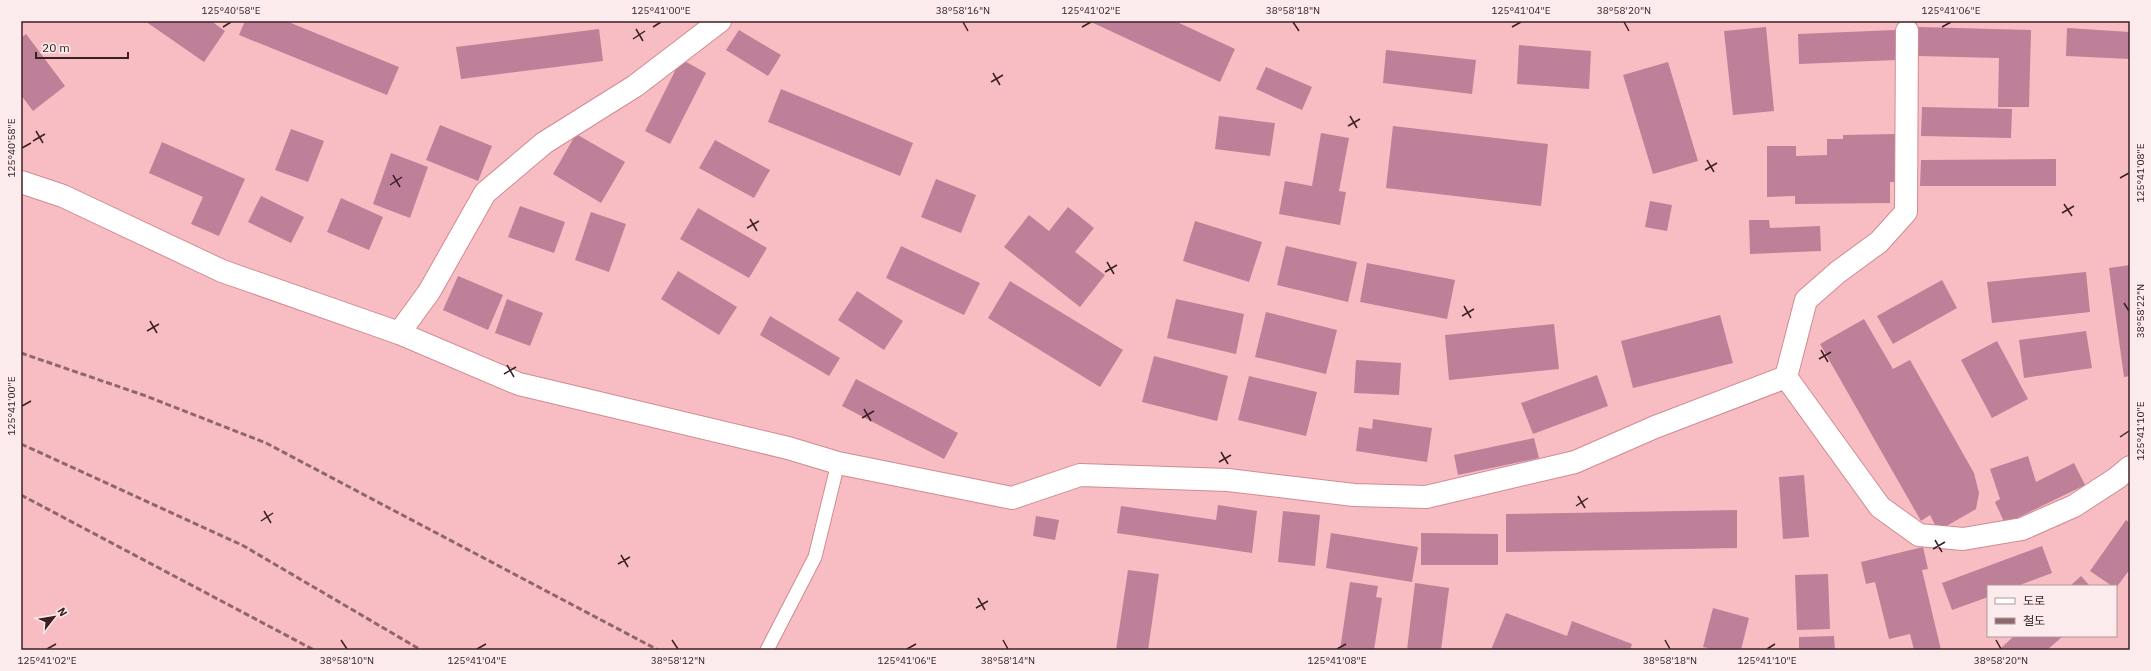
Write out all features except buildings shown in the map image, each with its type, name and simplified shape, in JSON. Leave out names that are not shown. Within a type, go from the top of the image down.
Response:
[{"type":"street","points":[[399,333],[430,292],[485,194],[544,143],[635,86],[720,21]]},
{"type":"street","points":[[1786,377],[1806,300],[1838,272],[1879,242],[1906,212],[1907,31]]},
{"type":"street","points":[[21,182],[63,196],[222,271],[399,333],[519,384],[788,448],[838,463],[1012,498],[1080,475],[1228,480],[1354,495],[1426,497],[1575,462],[1655,427],[1786,377]]},
{"type":"street","points":[[1786,377],[1880,507],[1919,535],[1963,539],[2022,529],[2074,506],[2117,478],[2130,466]]},
{"type":"lane","points":[[767,650],[815,557],[838,463]]},
{"type":"railway","points":[[21,353],[146,396],[266,443],[658,650]]},
{"type":"railway","points":[[21,444],[242,545],[421,650]]},
{"type":"railway","points":[[21,495],[314,650]]}]
